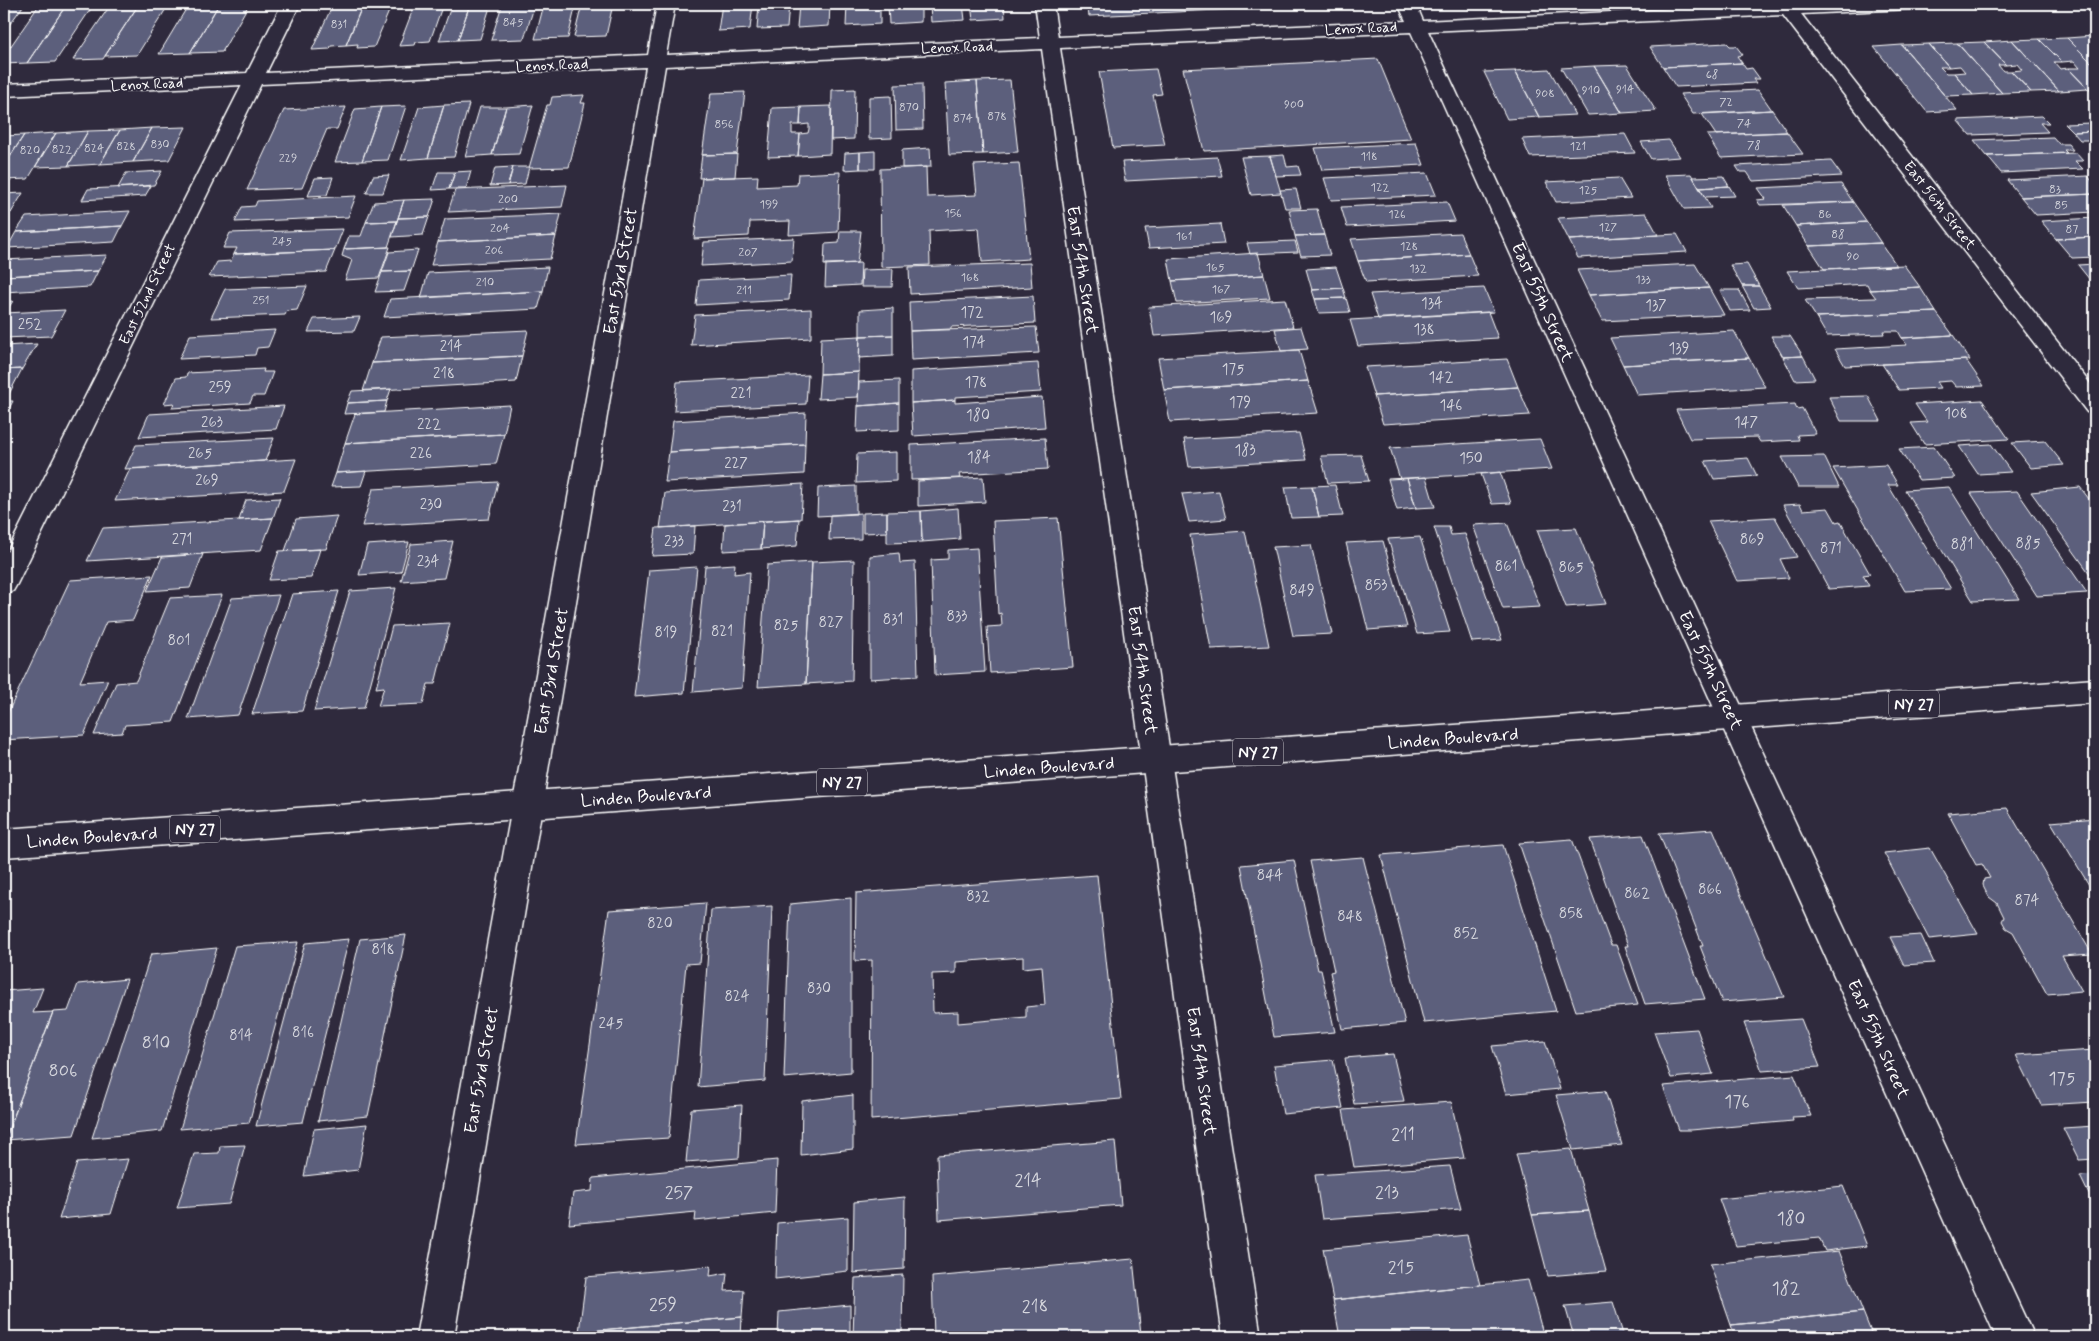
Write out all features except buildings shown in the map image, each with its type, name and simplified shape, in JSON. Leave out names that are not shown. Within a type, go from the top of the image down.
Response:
[{"type":"main road","name":"East 52nd Street","points":[[4,584],[291,4]]},
{"type":"main road","name":"East 53rd Street","points":[[435,1337],[666,4]]},
{"type":"main road","name":"East 54th Street","points":[[1044,4],[1242,1337]]},
{"type":"main road","name":"East 55th Street","points":[[1407,4],[2015,1337]]},
{"type":"main road","name":"Lenox Road","points":[[4,90],[1417,26],[1786,6],[1909,4]]},
{"type":"main road","name":"East 56th Street","points":[[1786,6],[2095,406]]},
{"type":"main road","name":"Linden Boulevard","points":[[4,843],[2095,691]]}]
